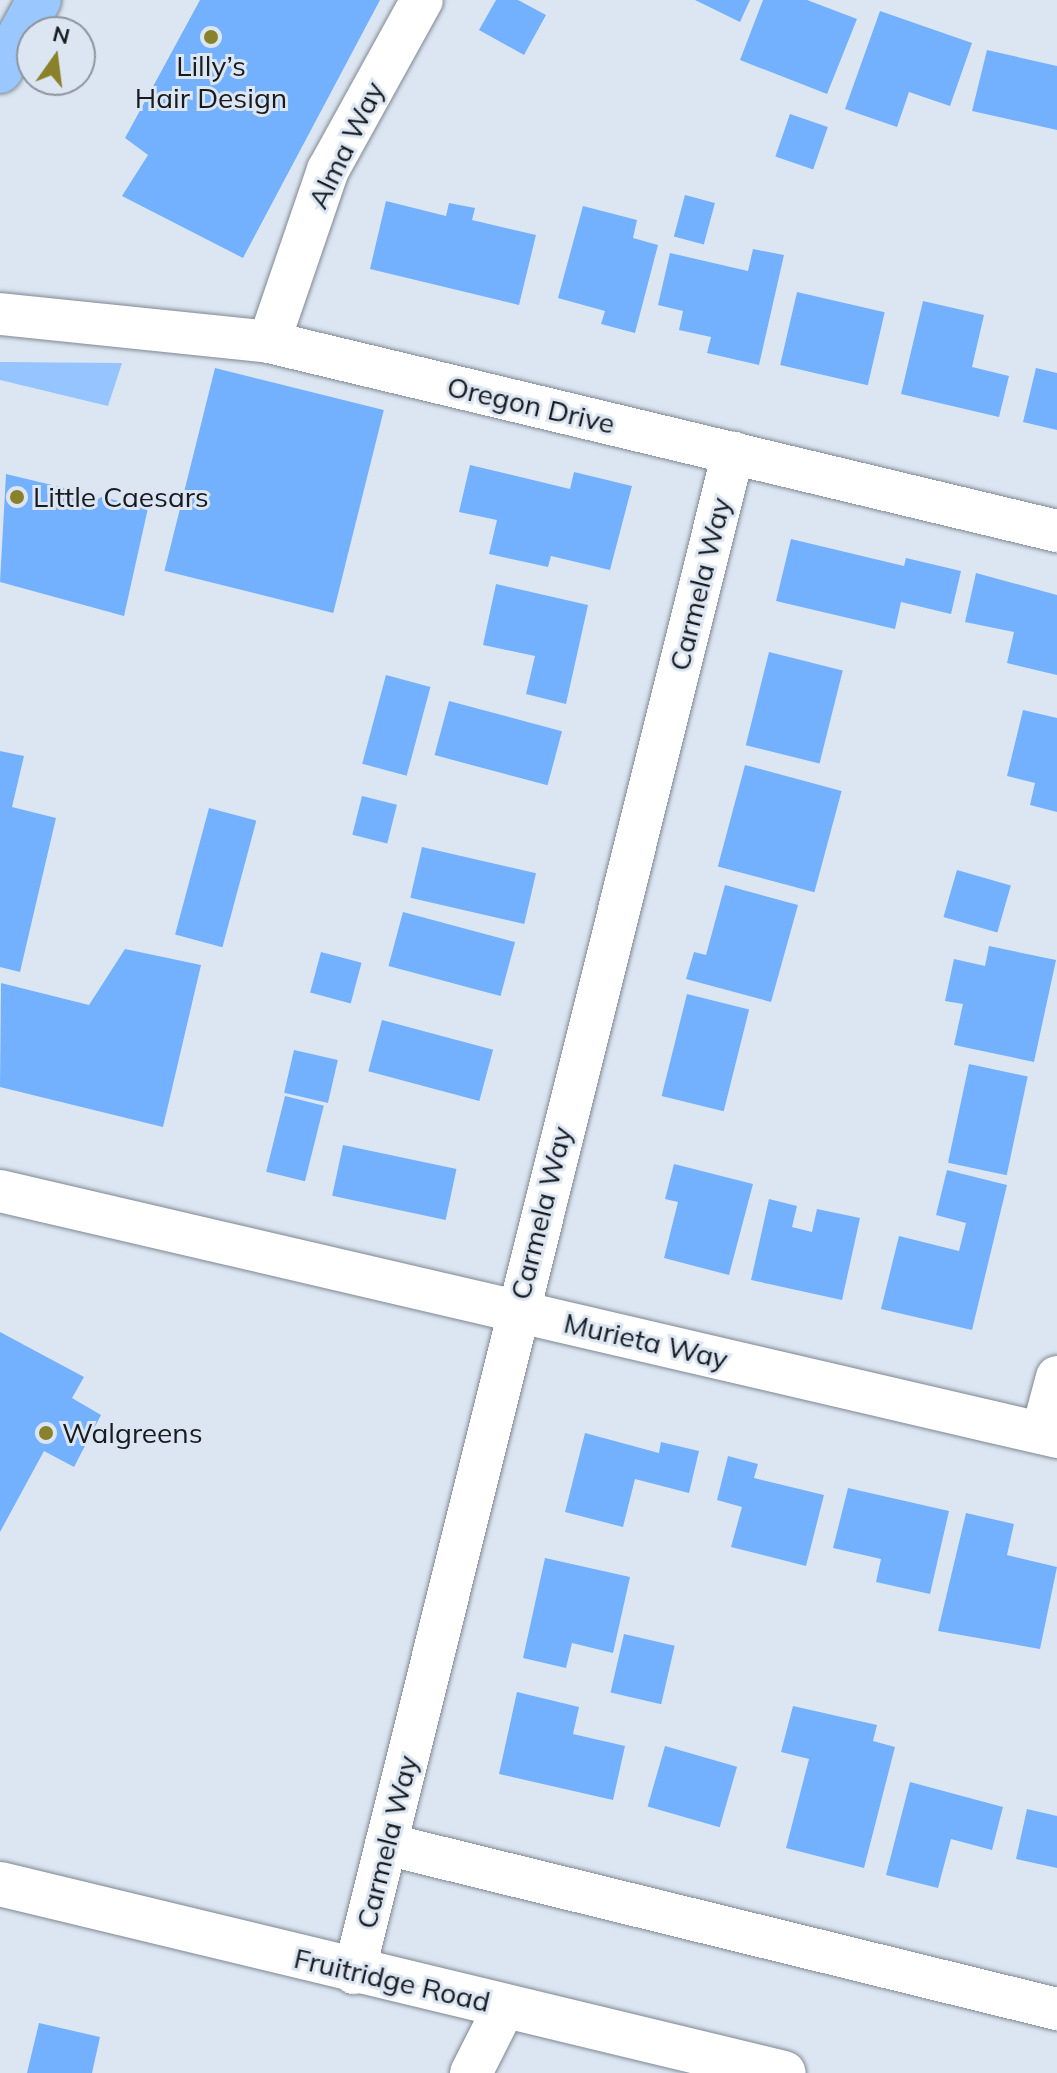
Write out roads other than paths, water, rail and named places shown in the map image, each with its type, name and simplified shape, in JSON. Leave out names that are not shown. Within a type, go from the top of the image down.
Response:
[{"type":"main road","points":[[0,71],[39,0]]},
{"type":"main road","name":"Fruitridge Road","points":[[0,1884],[354,1973],[784,2073]]},
{"type":"street","name":"Alma Way","points":[[269,342],[328,170],[422,0]]},
{"type":"street","name":"Oregon Drive","points":[[0,314],[269,342],[1057,531]]},
{"type":"street","name":"Carmela Way","points":[[354,1973],[516,1311],[733,453]]},
{"type":"street","name":"Murieta Way","points":[[0,1191],[1050,1435]]},
{"type":"street","points":[[1050,1435],[1057,1377]]},
{"type":"street","points":[[386,1844],[1057,2009]]},
{"type":"street","points":[[471,2073],[505,2006]]},
{"type":"place","name":"Lilly’s Hair Design","points":[[211,37]]},
{"type":"place","name":"Little Caesars","points":[[17,497]]},
{"type":"place","name":"Walgreens","points":[[46,1433]]}]
